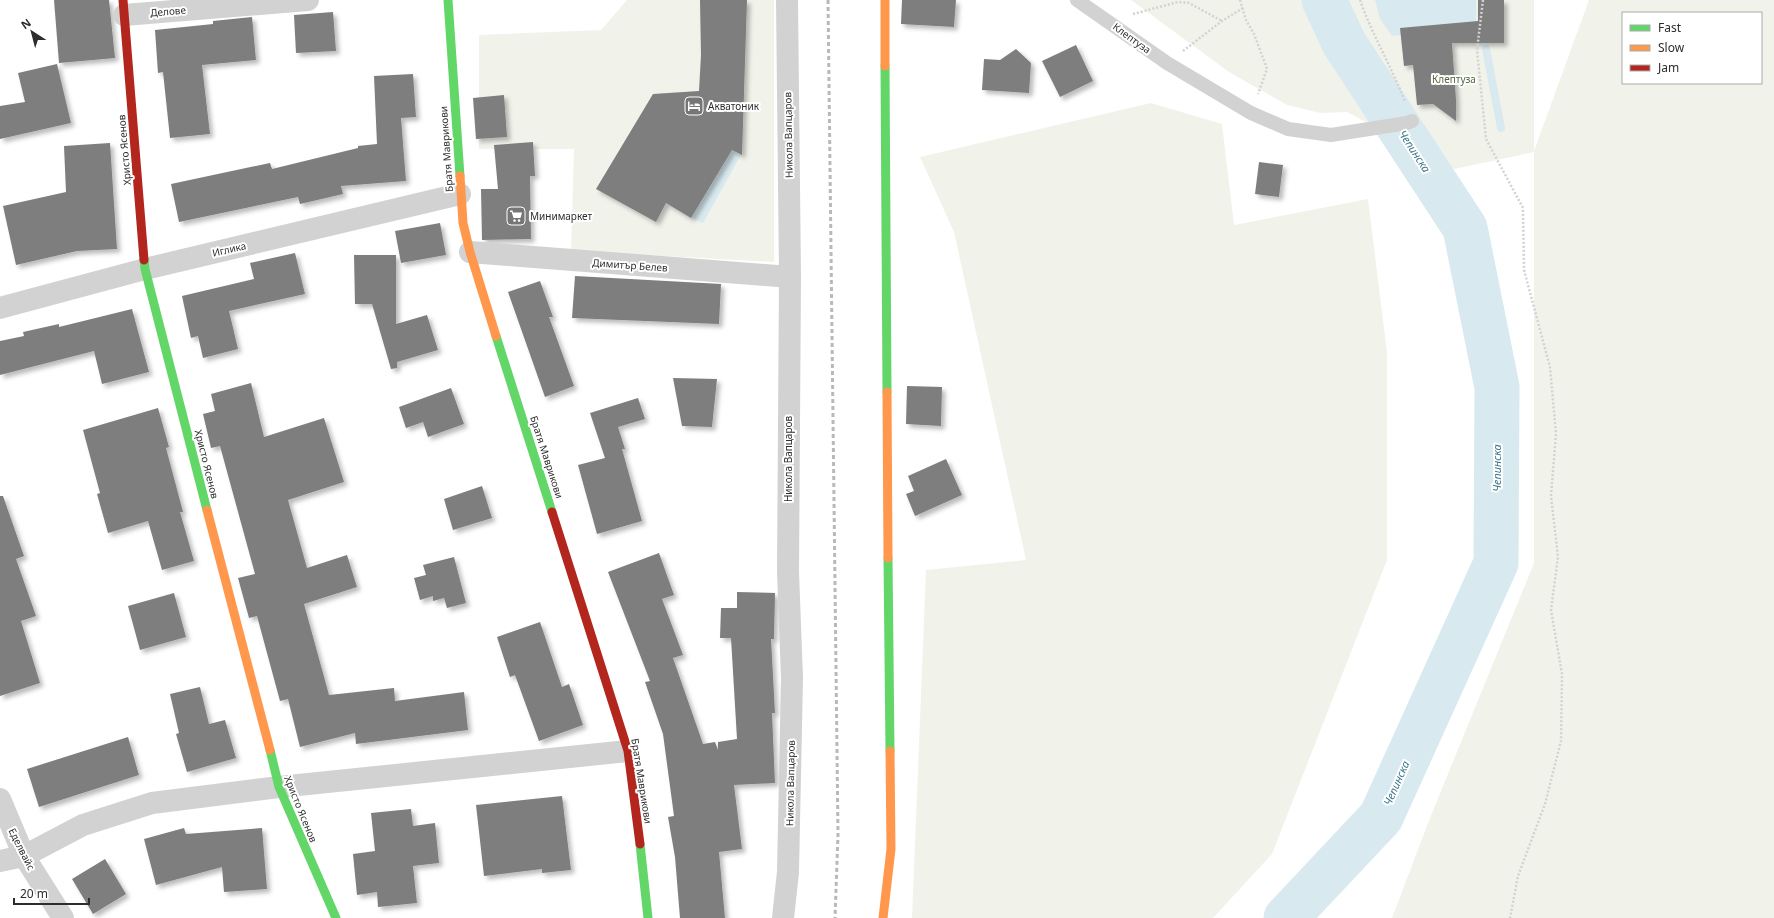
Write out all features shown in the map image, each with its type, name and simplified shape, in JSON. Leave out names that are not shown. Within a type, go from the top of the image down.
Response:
[{"type":"street","name":"Делове","points":[[123,7],[308,0]]},
{"type":"street","name":"Братя Маврикови","points":[[448,0],[463,223],[470,252],[628,751],[636,801],[648,918]]},
{"type":"street","name":"Никола Вапцаров","points":[[783,918],[788,872],[792,678],[788,572],[790,277],[787,0]]},
{"type":"street","points":[[883,918],[891,849],[885,228],[885,0]]},
{"type":"street","name":"Христо Ясенов","points":[[123,7],[146,269],[279,787],[336,918]]},
{"type":"street","name":"Иглика","points":[[0,308],[146,269],[460,194]]},
{"type":"street","name":"Димитър Белев","points":[[470,252],[790,277]]},
{"type":"street","points":[[0,861],[24,856],[83,825],[152,803],[279,787],[628,751]]},
{"type":"street","name":"Еделвайс","points":[[0,799],[24,856],[62,918]]},
{"type":"lane","name":"Клептуза","points":[[1077,0],[1167,63],[1251,113],[1288,129],[1331,135],[1410,122]]},
{"type":"path","points":[[1240,0],[1246,20],[1254,34],[1267,69],[1251,113]]},
{"type":"path","points":[[1360,0],[1365,16],[1394,72],[1410,122]]},
{"type":"path","points":[[1483,0],[1477,50],[1486,139],[1523,208],[1524,270],[1550,367],[1556,434],[1551,496],[1558,557],[1551,610],[1562,674],[1561,741],[1545,804],[1518,876],[1510,918]]},
{"type":"path","points":[[1108,21],[1178,2],[1189,3],[1222,21]]},
{"type":"path","points":[[1167,63],[1222,21],[1243,8]]},
{"type":"green space","points":[[627,0],[774,0],[774,262],[571,251],[574,149],[479,149],[479,35],[601,30]]},
{"type":"green space","points":[[1131,0],[1534,0],[1534,151],[1589,0],[1774,0],[1774,918],[1392,918],[1430,818],[1534,563],[1534,152],[1454,169],[1347,112],[1320,113],[1287,105],[1229,72]]},
{"type":"green space","points":[[1151,103],[1222,124],[1234,225],[1368,199],[1387,353],[1387,560],[1272,854],[1213,918],[912,918],[926,570],[1026,560],[954,232],[920,157]]},
{"type":"shaded area","points":[[1375,0],[1476,0],[1476,25],[1392,36],[1380,19]]},
{"type":"shaded area","points":[[732,150],[741,155],[703,223],[691,218]]},
{"type":"building","points":[[54,0],[109,0],[115,58],[59,63]]},
{"type":"building","name":"Акватоник","points":[[700,0],[747,0],[742,155],[732,150],[691,218],[666,203],[656,222],[596,189],[653,94],[699,91],[701,55]]},
{"type":"building","points":[[902,0],[956,0],[954,27],[901,24]]},
{"type":"building","points":[[1478,0],[1504,0],[1504,43],[1452,43],[1456,121],[1433,104],[1417,105],[1413,65],[1404,66],[1400,28],[1478,21]]},
{"type":"building","points":[[333,12],[336,51],[296,53],[294,15]]},
{"type":"building","points":[[252,17],[256,60],[202,65],[210,134],[170,138],[163,72],[158,73],[155,30],[213,24],[213,21]]},
{"type":"building","points":[[1076,45],[1093,81],[1060,97],[1042,61]]},
{"type":"building","points":[[1016,49],[1031,63],[1029,93],[982,90],[984,59],[1000,60]]},
{"type":"building","points":[[57,64],[71,123],[0,139],[0,106],[25,102],[18,73]]},
{"type":"building","points":[[413,74],[416,117],[401,118],[406,181],[341,186],[343,194],[300,204],[298,197],[179,222],[171,184],[270,163],[272,169],[358,148],[358,146],[377,144],[374,76]]},
{"type":"building","points":[[504,95],[507,137],[476,139],[473,98]]},
{"type":"building","points":[[533,142],[535,176],[530,176],[531,239],[482,240],[481,189],[498,189],[494,145]]},
{"type":"building","points":[[110,143],[117,249],[77,251],[16,265],[3,206],[66,192],[64,146]]},
{"type":"building","points":[[1259,162],[1283,165],[1279,197],[1255,194]]},
{"type":"building","points":[[440,223],[446,255],[401,263],[395,231]]},
{"type":"building","points":[[295,253],[305,294],[229,311],[238,349],[203,358],[198,336],[191,338],[182,296],[254,279],[250,263]]},
{"type":"building","points":[[354,255],[396,255],[396,324],[427,315],[438,350],[397,362],[397,368],[391,369],[372,304],[355,304]]},
{"type":"building","points":[[575,276],[721,284],[719,324],[572,318]]},
{"type":"building","points":[[540,281],[553,317],[549,317],[574,386],[545,397],[508,292]]},
{"type":"building","points":[[132,309],[149,372],[102,384],[94,351],[0,375],[0,341],[24,336],[23,332],[59,324],[59,327]]},
{"type":"building","points":[[673,378],[717,379],[712,427],[682,426]]},
{"type":"building","points":[[251,383],[264,437],[324,418],[344,482],[288,500],[307,568],[347,555],[357,587],[304,604],[329,695],[394,688],[395,701],[464,692],[468,730],[356,744],[355,733],[300,747],[288,699],[280,701],[257,616],[249,618],[238,578],[255,574],[220,446],[211,448],[203,414],[215,411],[211,394]]},
{"type":"building","points":[[907,386],[942,387],[941,426],[906,424]]},
{"type":"building","points":[[451,388],[464,424],[428,437],[423,422],[406,428],[399,407]]},
{"type":"building","points":[[638,398],[645,419],[618,427],[625,449],[622,449],[642,521],[597,534],[578,465],[605,458],[590,413]]},
{"type":"building","points":[[158,408],[169,447],[166,448],[183,512],[180,512],[194,561],[162,570],[148,521],[108,533],[97,494],[100,493],[83,430]]},
{"type":"building","points":[[946,459],[962,495],[915,516],[906,494],[914,491],[908,476]]},
{"type":"building","points":[[482,486],[492,518],[453,530],[444,499]]},
{"type":"building","points":[[0,496],[3,496],[24,556],[16,559],[36,616],[21,621],[40,683],[0,696]]},
{"type":"building","points":[[659,553],[674,595],[662,599],[683,655],[673,658],[703,744],[715,742],[718,750],[718,742],[737,739],[731,638],[720,638],[721,608],[737,608],[737,592],[775,593],[774,639],[771,639],[775,713],[772,713],[775,783],[734,785],[742,849],[719,852],[725,918],[680,918],[675,857],[668,817],[674,816],[663,734],[645,682],[650,681],[608,572]]},
{"type":"building","points":[[454,557],[466,603],[447,608],[444,598],[433,601],[433,596],[420,600],[414,578],[426,575],[423,565]]},
{"type":"building","points":[[174,593],[186,637],[140,650],[128,606]]},
{"type":"building","points":[[540,622],[562,687],[569,684],[583,725],[539,741],[515,675],[510,677],[497,637]]},
{"type":"building","points":[[200,687],[209,724],[225,720],[236,758],[187,772],[176,734],[179,733],[170,694]]},
{"type":"building","points":[[128,737],[139,775],[39,807],[27,769]]},
{"type":"building","points":[[562,796],[571,870],[542,873],[542,869],[484,876],[476,805]]},
{"type":"building","points":[[411,809],[413,826],[435,823],[439,863],[413,866],[417,903],[378,907],[377,892],[357,895],[353,854],[375,851],[371,813]]},
{"type":"building","points":[[184,828],[186,834],[262,828],[267,889],[224,892],[222,867],[156,885],[144,839]]},
{"type":"building","points":[[105,859],[126,894],[93,914],[72,879]]},
{"type":"waterway","name":"Чепинска","points":[[1286,918],[1381,817],[1496,563],[1497,387],[1465,228],[1344,43],[1324,0]]},
{"type":"waterway","points":[[1486,49],[1501,128]]},
{"type":"railway","points":[[828,0],[838,835],[835,918]]},
{"type":"traffic: fast","points":[[448,0],[460,176]]},
{"type":"traffic: fast","points":[[885,66],[887,392]]},
{"type":"traffic: fast","points":[[144,260],[145,269],[207,510]]},
{"type":"traffic: fast","points":[[496,336],[552,512]]},
{"type":"traffic: fast","points":[[888,558],[890,751]]},
{"type":"traffic: fast","points":[[270,750],[279,787],[336,918]]},
{"type":"traffic: fast","points":[[640,844],[648,918]]},
{"type":"traffic: slow","points":[[885,0],[885,66]]},
{"type":"traffic: slow","points":[[460,176],[463,223],[470,252],[496,336]]},
{"type":"traffic: slow","points":[[887,392],[888,558]]},
{"type":"traffic: slow","points":[[207,510],[270,750]]},
{"type":"traffic: slow","points":[[883,918],[891,849],[890,751]]},
{"type":"traffic: jam","points":[[123,0],[144,260]]},
{"type":"traffic: jam","points":[[552,512],[628,751],[640,844]]},
{"type":"place","name":"Акватоник","points":[[694,106]]},
{"type":"place","name":"Минимаркет","points":[[516,216]]}]
